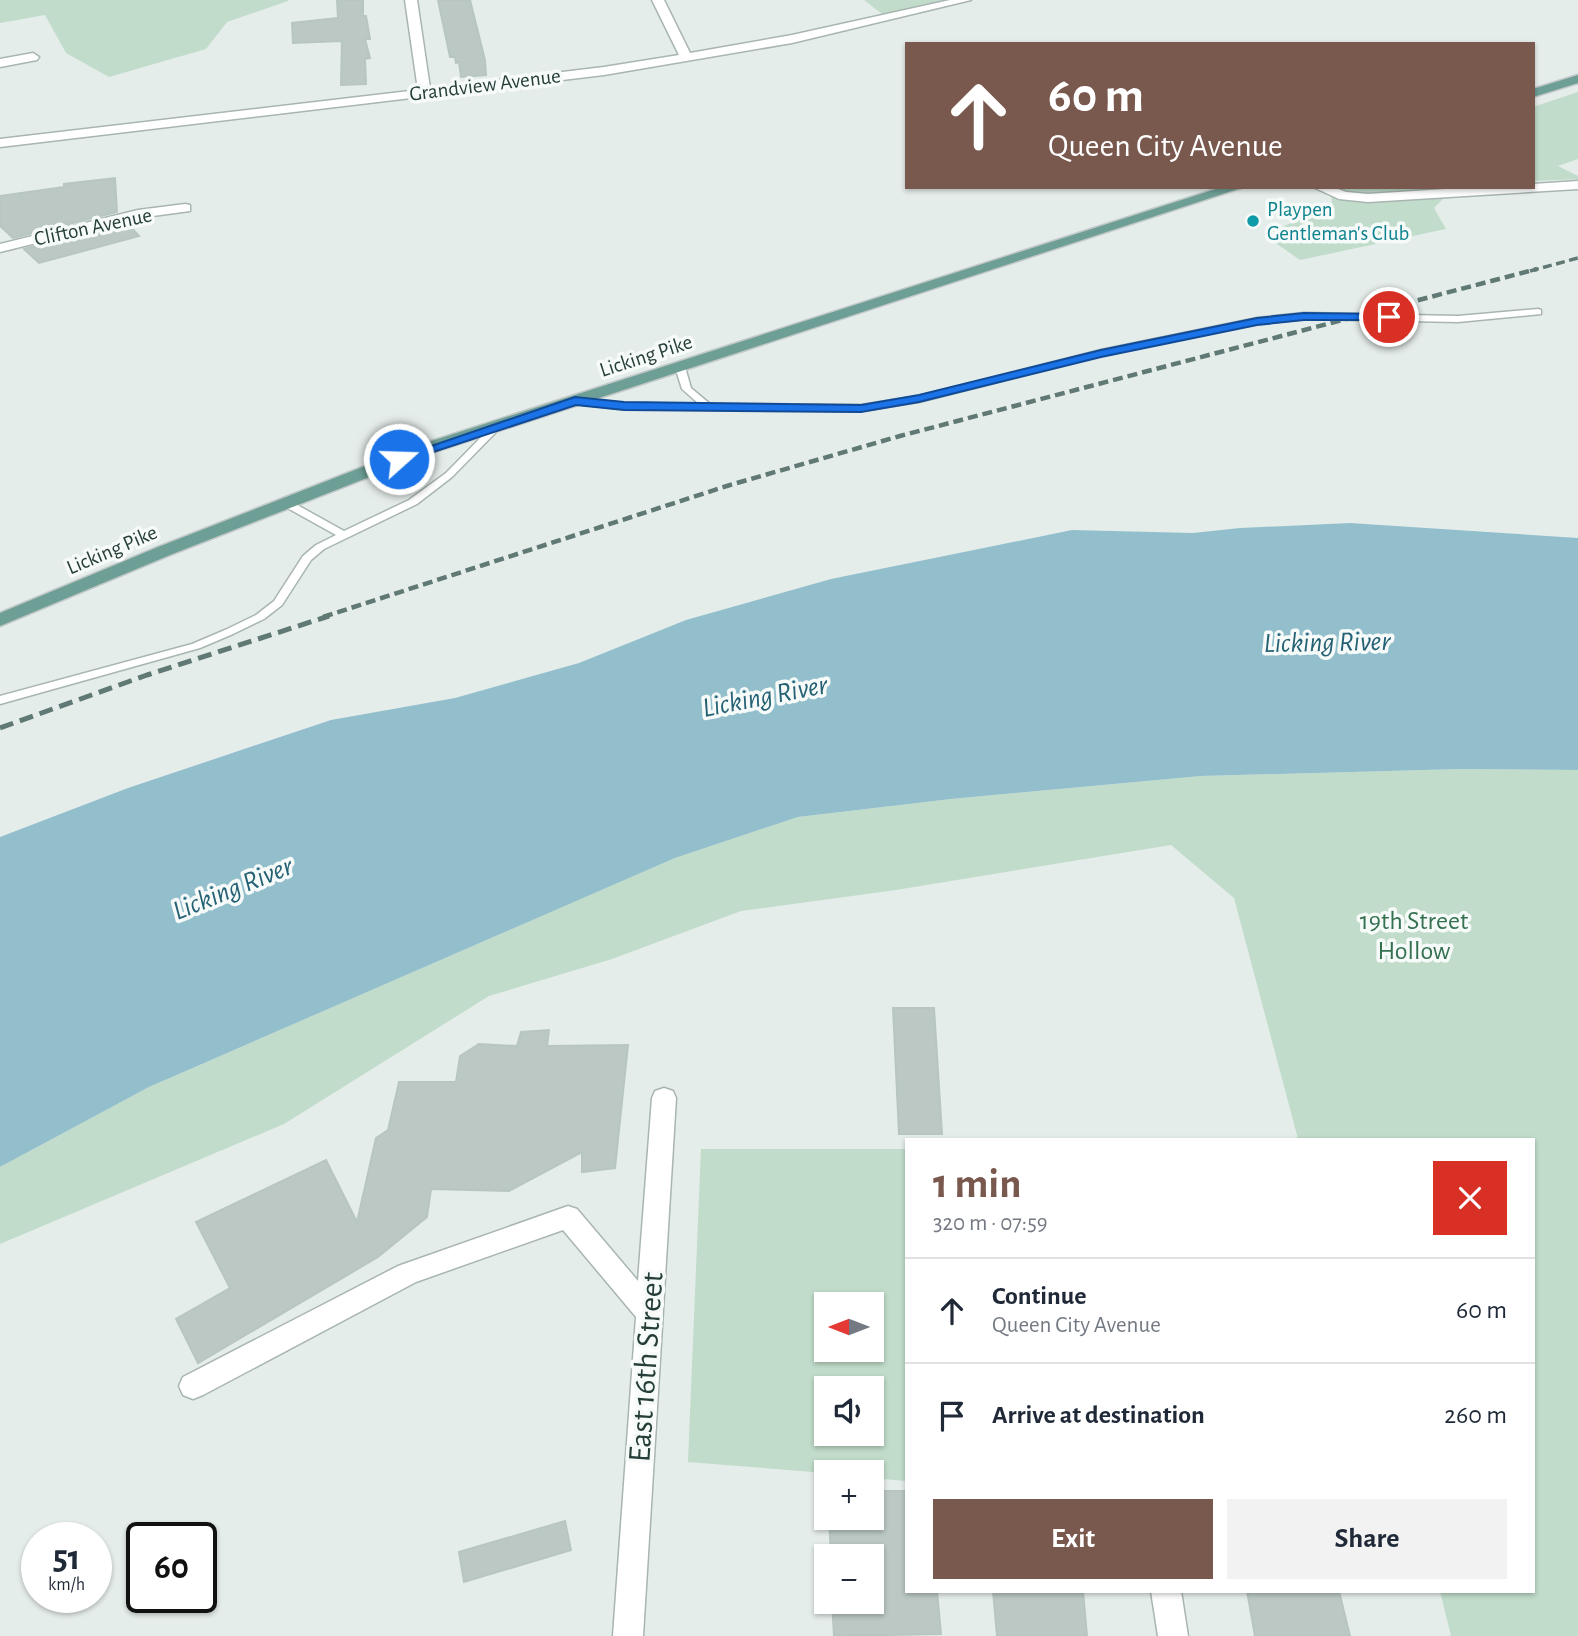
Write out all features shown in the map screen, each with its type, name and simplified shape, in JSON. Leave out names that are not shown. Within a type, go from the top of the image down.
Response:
[{"type":"main road","points":[[1535,92],[1578,79]]},
{"type":"main road","name":"Licking Pike","points":[[0,620],[164,551],[422,450],[1231,189]]},
{"type":"street","points":[[411,0],[424,91]]},
{"type":"street","points":[[658,0],[687,57]]},
{"type":"street","name":"Grandview Avenue","points":[[0,143],[604,71],[792,39],[965,0]]},
{"type":"street","points":[[0,64],[33,57]]},
{"type":"street","points":[[1535,188],[1578,185]]},
{"type":"street","points":[[1325,189],[1344,196],[1368,198],[1513,189]]},
{"type":"street","name":"Clifton Avenue","points":[[0,248],[138,214],[186,208]]},
{"type":"street","name":"East 16th Street","points":[[628,1636],[664,1098]]},
{"type":"street","points":[[192,1386],[407,1274],[568,1217],[649,1313]]},
{"type":"street","points":[[1166,1593],[1173,1636]]},
{"type":"lane","points":[[575,401],[624,406],[861,408],[919,399],[1187,334],[1291,317],[1458,319],[1538,312]]},
{"type":"lane","points":[[680,367],[687,389],[708,407]]},
{"type":"lane","points":[[0,700],[196,646],[260,617],[278,603],[307,558],[320,547],[413,502],[449,475],[496,427]]},
{"type":"lane","points":[[286,503],[345,536]]},
{"type":"green space","points":[[0,0],[288,1],[227,22],[206,49],[109,77],[66,53],[45,15],[0,23]]},
{"type":"green space","points":[[864,0],[965,0],[886,17]]},
{"type":"green space","points":[[1578,92],[1578,159],[1558,166],[1578,176],[1578,179],[1535,181],[1535,106]]},
{"type":"green space","points":[[1329,189],[1453,189],[1434,208],[1446,229],[1300,260],[1263,234],[1333,207]]},
{"type":"green space","name":"19th Street Hollow","points":[[1461,769],[1578,770],[1578,1636],[1451,1636],[1440,1593],[1535,1593],[1535,1138],[1298,1138],[1234,898],[1171,845],[896,890],[741,911],[612,959],[489,996],[284,1124],[0,1244],[0,1167],[149,1087],[675,858],[798,817],[951,799],[1201,776]]},
{"type":"green space","points":[[701,1149],[905,1149],[905,1481],[884,1479],[884,1460],[814,1460],[814,1472],[688,1462]]},
{"type":"water","name":"Licking River","points":[[1350,523],[1578,538],[1578,770],[1461,769],[1201,776],[951,799],[798,817],[675,858],[149,1087],[0,1167],[0,837],[128,788],[331,720],[455,698],[579,663],[686,620],[831,579],[1072,530],[1193,533]]},
{"type":"building","points":[[337,0],[363,0],[363,16],[366,16],[370,39],[365,39],[370,58],[365,59],[366,84],[341,85],[342,41],[293,43],[292,23],[338,18]]},
{"type":"building","points":[[438,0],[470,0],[485,60],[486,75],[461,77],[459,62],[456,63],[455,57],[450,57]]},
{"type":"building","points":[[115,178],[117,212],[13,238],[0,226],[0,196]]},
{"type":"building","points":[[127,223],[139,236],[39,263],[24,249]]},
{"type":"building","points":[[893,1008],[934,1008],[942,1134],[899,1134]]},
{"type":"building","points":[[549,1030],[547,1046],[628,1045],[615,1168],[582,1172],[582,1152],[509,1191],[431,1189],[427,1217],[378,1257],[198,1363],[176,1319],[230,1288],[196,1222],[326,1160],[357,1222],[376,1138],[388,1130],[399,1082],[456,1082],[460,1056],[479,1044],[517,1046],[521,1032]]},
{"type":"building","points":[[884,1491],[905,1491],[905,1593],[937,1593],[941,1634],[834,1636],[833,1614],[884,1614],[884,1544],[830,1544],[830,1530],[884,1530]]},
{"type":"building","points":[[565,1521],[571,1550],[464,1582],[459,1552]]},
{"type":"building","points":[[993,1593],[1083,1593],[1087,1636],[997,1636]]},
{"type":"building","points":[[1247,1593],[1339,1593],[1350,1636],[1255,1636]]},
{"type":"railway","points":[[1530,271],[1578,258]]},
{"type":"railway","points":[[323,617],[730,485],[900,436],[1537,269]]},
{"type":"railway","points":[[0,728],[147,675],[329,616]]},
{"type":"place","name":"Playpen Gentleman's Club","points":[[1253,221]]},
{"type":"route","points":[[399,459],[575,401],[624,406],[835,410],[861,408],[919,399],[1101,353],[1257,321],[1304,316],[1389,317]]}]
